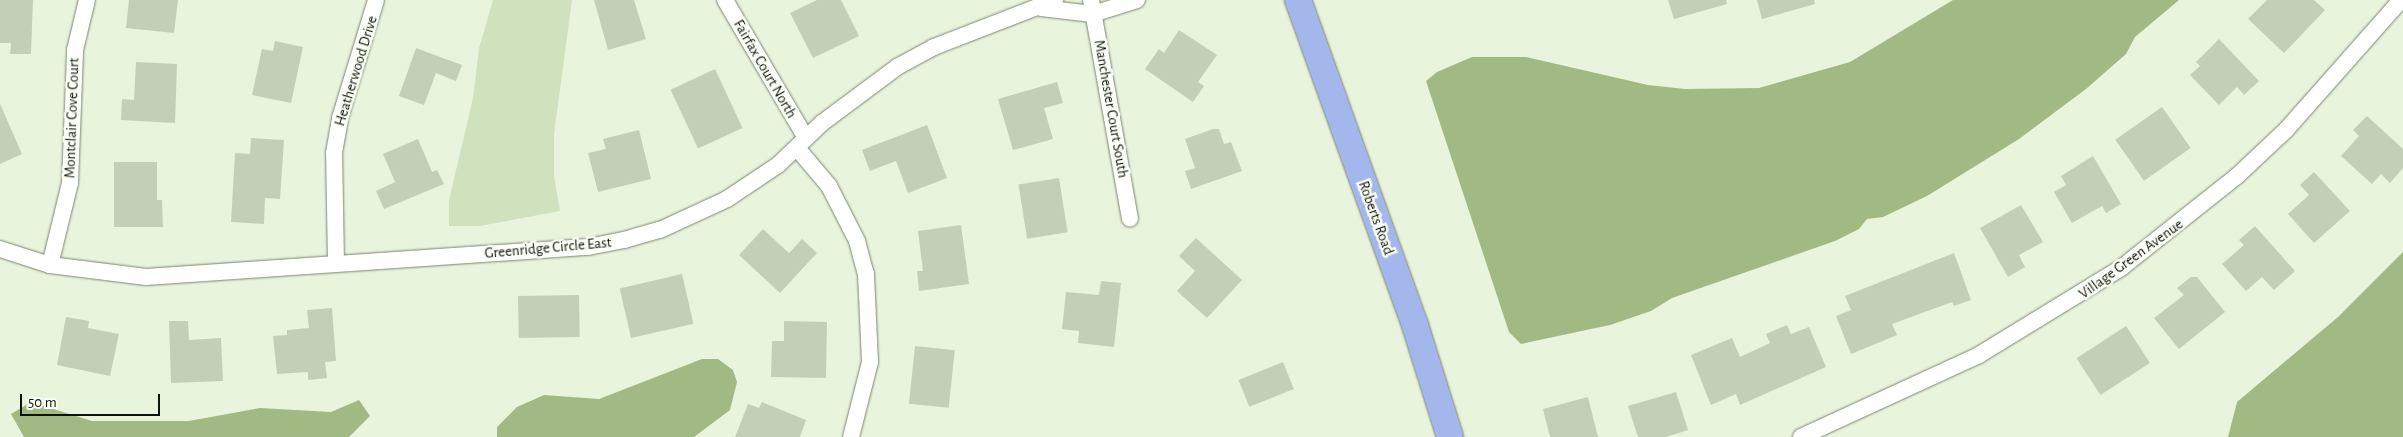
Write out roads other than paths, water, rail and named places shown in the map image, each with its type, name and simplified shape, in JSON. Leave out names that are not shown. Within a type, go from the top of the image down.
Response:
[{"type":"main road","name":"Roberts Road","points":[[1298,0],[1414,324],[1450,437]]},
{"type":"street","name":"Montclair Cove Court","points":[[50,265],[70,184],[75,50],[87,0]]},
{"type":"street","name":"Heatherwood Drive","points":[[336,262],[334,153],[347,93],[376,0]]},
{"type":"street","name":"Fairfax Court North","points":[[725,0],[801,143],[829,186],[857,242],[866,274],[870,362],[851,437]]},
{"type":"street","name":"Greenridge Circle East","points":[[0,249],[50,265],[146,277],[336,262],[588,247],[624,240],[678,223],[727,199],[897,67],[973,31],[1048,4],[1092,7],[1137,0]]},
{"type":"street","name":"Village Green Avenue","points":[[1801,437],[1979,355],[2121,268],[2223,188],[2286,130],[2401,0]]},
{"type":"street","name":"Manchester Court South","points":[[1092,7],[1130,218]]}]
